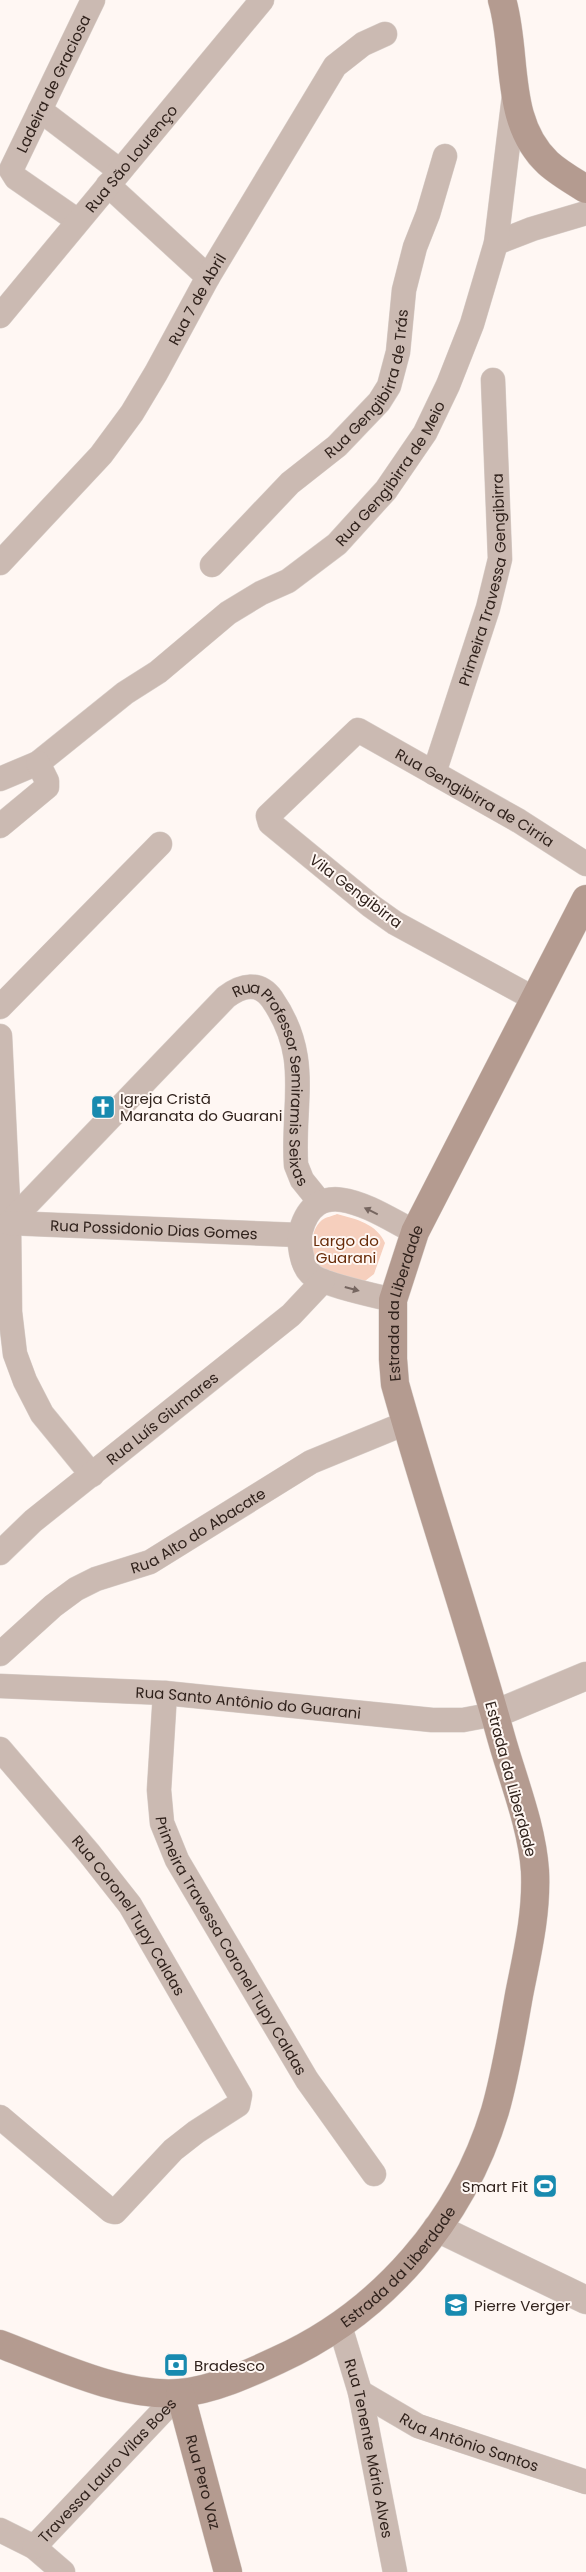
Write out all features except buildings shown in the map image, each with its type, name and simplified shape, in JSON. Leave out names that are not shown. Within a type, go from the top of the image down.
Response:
[{"type":"main road","name":"Rua Gengibirra de Meio","points":[[502,0],[509,35],[515,93]]},
{"type":"main road","points":[[515,93],[523,125],[533,144],[548,162],[586,189]]},
{"type":"main road","name":"Estrada da Liberdade","points":[[0,2344],[96,2379],[153,2392],[180,2393],[210,2387],[266,2366],[308,2346],[340,2326],[380,2293],[414,2260],[463,2188],[480,2151],[494,2114],[504,2077],[532,1928],[535,1868],[530,1838],[495,1714],[406,1423],[396,1384],[393,1359],[393,1300],[415,1232],[533,998],[586,899]]},
{"type":"main road","name":"Rua Pero Vaz","points":[[180,2393],[228,2572]]},
{"type":"street","name":"Ladeira de Graciosa","points":[[78,221],[16,178],[12,174],[11,167],[94,0]]},
{"type":"street","name":"Rua São Lourenço","points":[[0,316],[262,0]]},
{"type":"street","name":"Rua 7 de Abril","points":[[0,562],[101,455],[132,413],[156,374],[208,277],[335,66],[363,44],[385,34]]},
{"type":"street","name":"Rua Gengibirra de Meio","points":[[0,779],[38,763],[126,693],[158,672],[228,613],[261,593],[288,581],[336,544],[386,490],[425,432],[448,384],[472,324],[496,243],[515,93]]},
{"type":"street","points":[[40,110],[114,178],[208,277]]},
{"type":"street","name":"Rua Gengibirra de Trás","points":[[212,565],[290,483],[337,446],[379,402],[389,386],[398,352],[404,290],[415,247],[428,214],[445,156]]},
{"type":"street","points":[[496,243],[532,229],[586,213]]},
{"type":"street","name":"Primeira Travessa Gengibirra","points":[[434,773],[488,608],[500,559],[493,380]]},
{"type":"street","name":"Rua Gengibirra de Cirria","points":[[268,816],[352,732],[358,730],[363,731],[519,821],[586,864]]},
{"type":"street","points":[[0,826],[47,787],[47,781],[38,763]]},
{"type":"street","name":"Vila Gengibirra","points":[[268,816],[270,824],[371,906],[396,923],[533,998]]},
{"type":"street","points":[[0,1007],[160,844]]},
{"type":"street","name":"Rua Professor Semiramis Seixas","points":[[9,1223],[226,997],[238,988],[249,986],[262,988],[286,1019],[294,1044],[299,1070],[296,1165],[302,1180],[319,1201]]},
{"type":"street","points":[[0,1036],[9,1223],[10,1312],[15,1354],[24,1381],[42,1414],[92,1475]]},
{"type":"street","points":[[393,1300],[323,1281],[310,1274],[302,1256],[299,1235],[303,1222],[319,1201],[332,1198],[346,1200],[415,1232]]},
{"type":"street","name":"Rua Possidonio Dias Gomes","points":[[9,1223],[299,1235]]},
{"type":"street","name":"Rua Luís Giumares","points":[[0,1553],[33,1521],[291,1315],[323,1281]]},
{"type":"street","name":"Rua Alto do Abacate","points":[[0,1654],[53,1606],[76,1589],[96,1579],[150,1562],[311,1462],[406,1423]]},
{"type":"street","points":[[495,1714],[586,1676]]},
{"type":"street","name":"Rua Santo Antônio do Guarani","points":[[0,1686],[165,1693],[432,1720],[463,1720],[495,1714]]},
{"type":"street","name":"Primeira Travessa Coronel Tupy Caldas","points":[[165,1693],[159,1790],[160,1806],[162,1823],[177,1860],[307,2080],[374,2174]]},
{"type":"street","name":"Rua Coronel Tupy Caldas","points":[[0,1749],[89,1853],[130,1905],[240,2095],[238,2105],[196,2132],[173,2150],[118,2210],[111,2211],[0,2117]]},
{"type":"street","points":[[437,2228],[586,2300]]},
{"type":"street","name":"Rua Tenente Mário Alves","points":[[340,2326],[360,2392],[396,2572]]},
{"type":"street","name":"Rua Antônio Santos","points":[[360,2392],[418,2426],[452,2439],[586,2482]]},
{"type":"street","name":"Travessa Lauro Vilas Boes","points":[[34,2548],[180,2393]]},
{"type":"street","points":[[0,2530],[34,2548],[63,2572]]},
{"type":"green space","name":"Largo do Guarani","points":[[337,1214],[365,1223],[377,1231],[385,1243],[374,1274],[365,1281],[348,1279],[330,1273],[321,1267],[314,1256],[312,1243],[315,1230],[322,1220]]},
{"type":"place","name":"Igreja Cristã Maranata do Guarani","points":[[103,1107]]},
{"type":"place","name":"Smart Fit","points":[[545,2186]]},
{"type":"place","name":"Pierre Verger","points":[[456,2305]]},
{"type":"place","name":"Bradesco","points":[[176,2365]]}]
